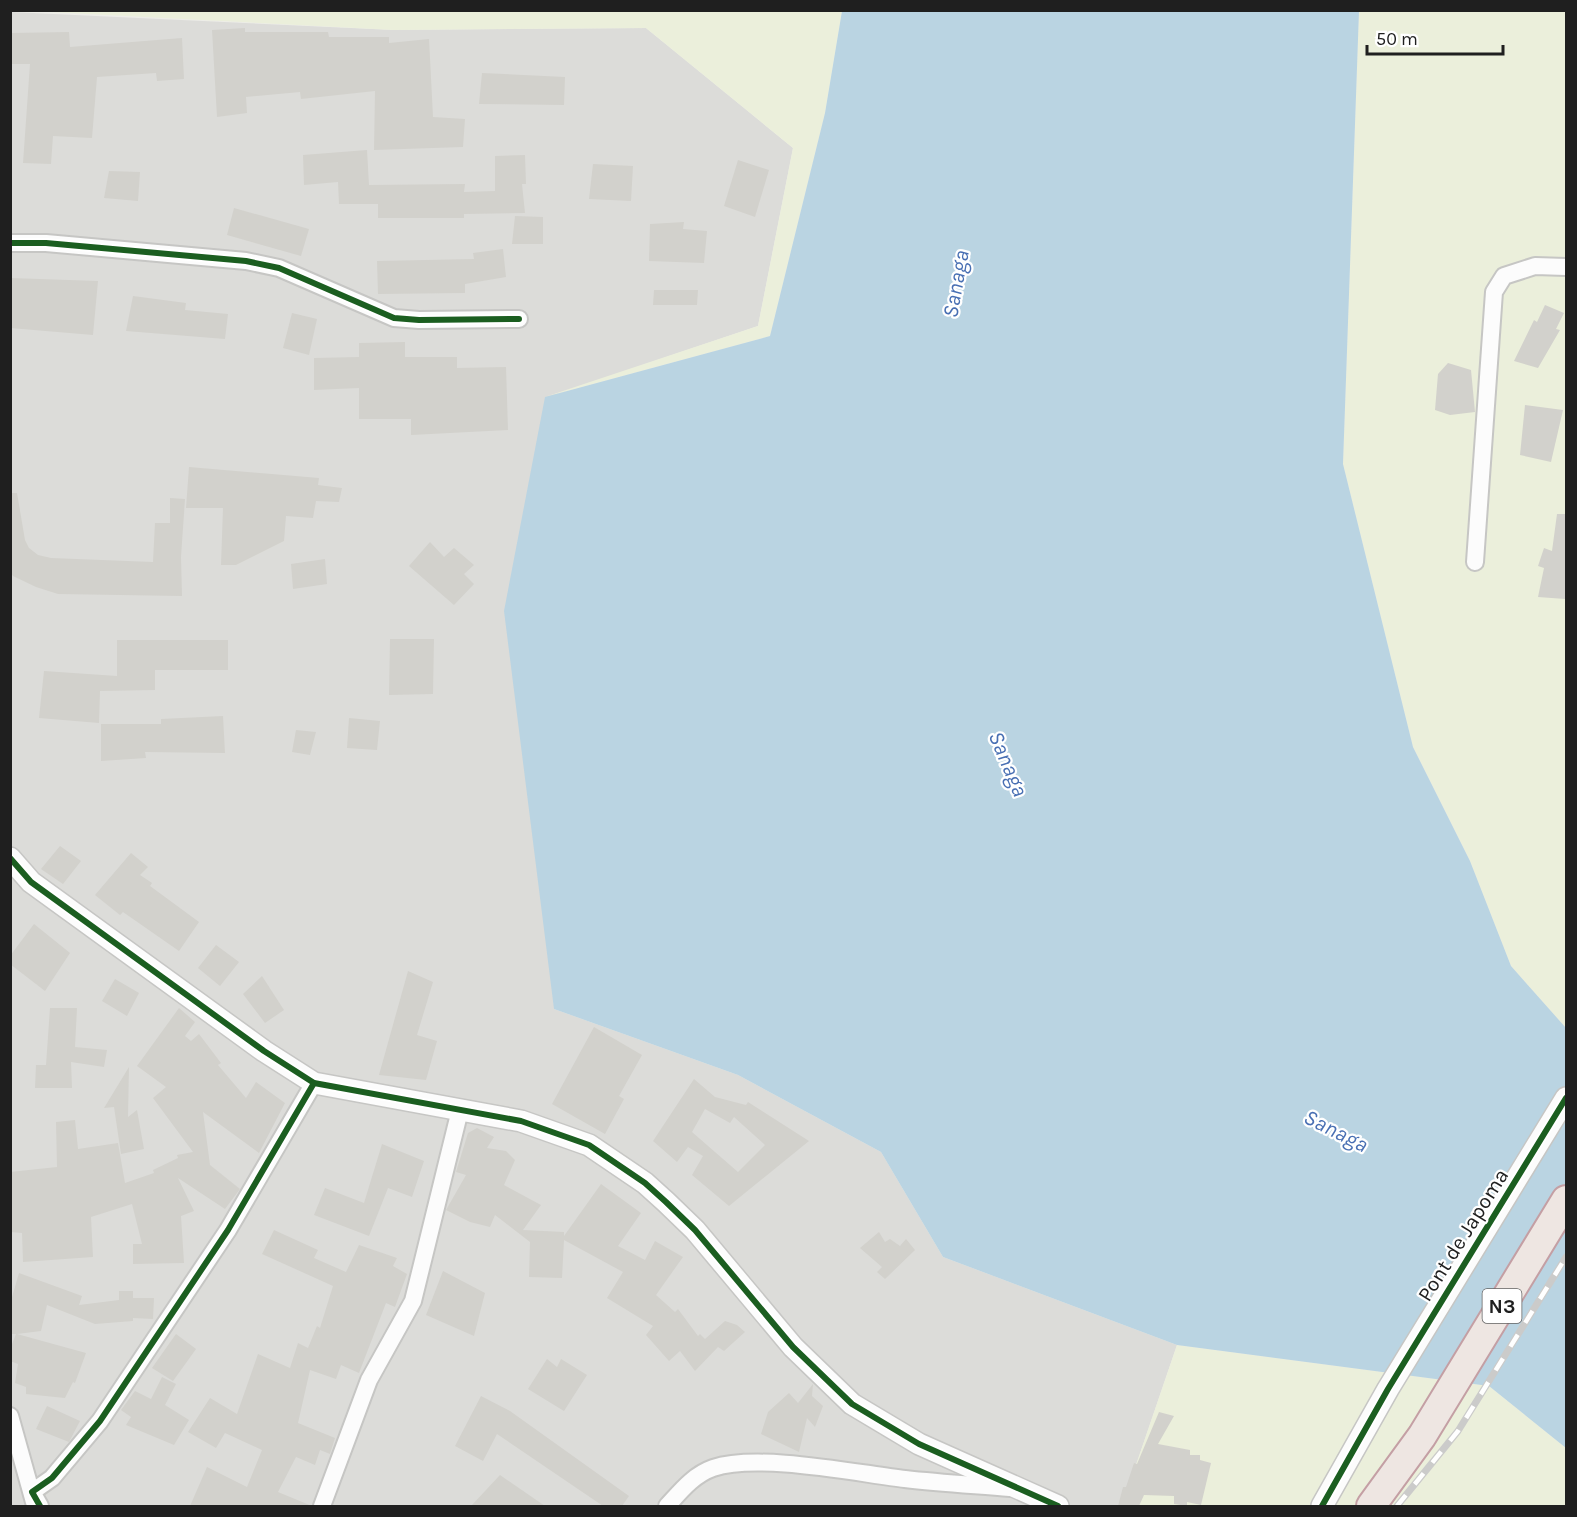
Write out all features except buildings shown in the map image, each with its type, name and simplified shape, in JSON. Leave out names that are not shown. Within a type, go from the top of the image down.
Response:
[{"type":"highway","name":"N3","points":[[1371,1506],[1405,1461],[1437,1411],[1566,1200]]},
{"type":"street","points":[[10,243],[57,244],[254,263],[279,268],[358,304],[408,320],[519,319]]},
{"type":"street","points":[[1475,562],[1494,292],[1504,276],[1535,266],[1566,267]]},
{"type":"street","points":[[11,861],[31,882],[82,920],[264,1051],[314,1083],[545,1128],[589,1145],[645,1183],[695,1230],[793,1347],[852,1404],[919,1444],[1058,1506]]},
{"type":"street","points":[[36,1502],[52,1478],[100,1421],[228,1230],[314,1083]]},
{"type":"street","name":"Pont de Japoma","points":[[1322,1506],[1388,1389],[1566,1098]]},
{"type":"street","points":[[322,1506],[369,1380],[413,1301],[460,1110]]},
{"type":"street","points":[[10,1416],[36,1502]]},
{"type":"street","points":[[667,1506],[697,1477],[711,1469],[741,1464],[788,1465],[907,1479],[1014,1488]]},
{"type":"shaded area","points":[[11,12],[394,30],[646,28],[793,148],[758,326],[545,398],[554,1009],[738,1075],[881,1152],[943,1257],[1177,1345],[1122,1506],[11,1506]]},
{"type":"green space","points":[[11,10],[842,11],[825,113],[770,336],[545,397],[758,326],[793,148],[646,28],[394,30]]},
{"type":"green space","points":[[1359,11],[1566,11],[1566,1028],[1511,966],[1470,861],[1413,747],[1343,464]]},
{"type":"green space","points":[[1177,1345],[1489,1386],[1566,1448],[1566,1506],[1122,1506]]},
{"type":"water","name":"Sanaga","points":[[842,11],[1359,11],[1343,464],[1413,747],[1470,861],[1511,966],[1566,1028],[1566,1448],[1489,1386],[1177,1345],[943,1257],[881,1152],[738,1075],[554,1009],[504,611],[545,397],[770,336],[825,113]]},
{"type":"railway","points":[[1397,1506],[1458,1431],[1566,1257]]},
{"type":"cycle path","points":[[10,243],[46,243],[246,261],[279,268],[394,318],[519,319]]},
{"type":"cycle path","points":[[10,858],[31,882],[264,1051],[314,1083],[521,1121],[589,1145],[645,1183],[695,1230],[793,1347],[852,1404],[919,1444],[1058,1506]]},
{"type":"cycle path","points":[[40,1506],[32,1492],[52,1478],[100,1421],[228,1230],[314,1083]]},
{"type":"cycle path","points":[[1322,1506],[1388,1389],[1566,1098]]}]
